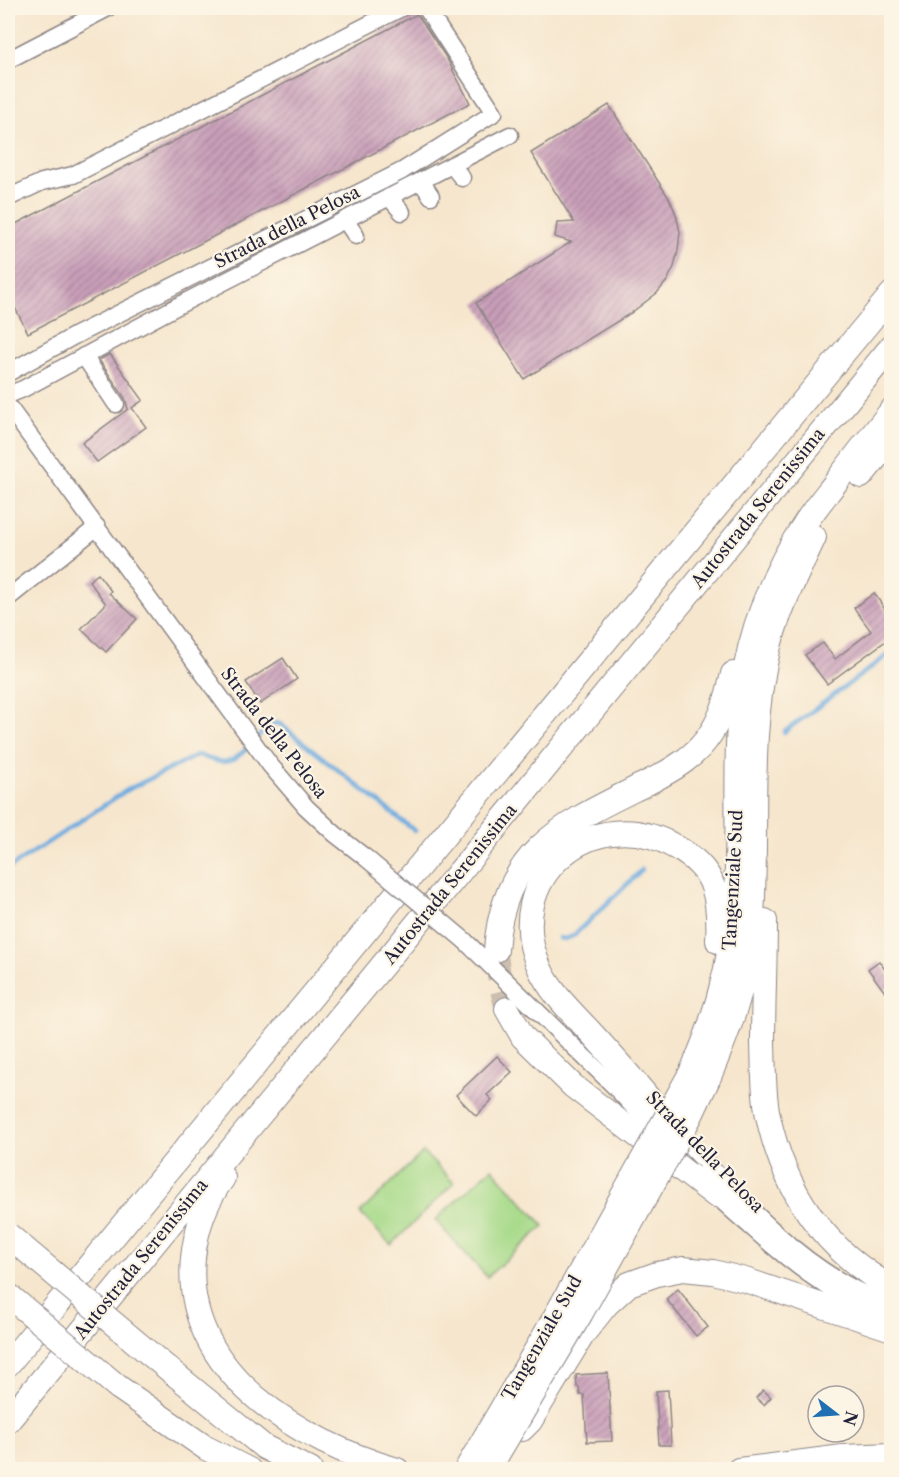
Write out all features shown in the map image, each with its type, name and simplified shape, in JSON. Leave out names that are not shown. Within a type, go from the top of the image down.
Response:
[{"type":"highway","name":"Autostrada Serenissima","points":[[8,1364],[891,294]]},
{"type":"highway","name":"Autostrada Serenissima","points":[[8,1421],[891,346]]},
{"type":"highway","name":"Tangenziale Sud","points":[[494,1461],[581,1313],[691,1115],[706,1040],[726,973],[735,910],[738,748],[742,690],[754,638],[774,581],[806,522],[891,410]]},
{"type":"highway","name":"Tangenziale Sud","points":[[466,1470],[700,1075],[738,1000],[751,933],[755,751],[758,708],[768,651],[781,608],[818,529],[891,438]]},
{"type":"highway","points":[[496,950],[497,928],[507,894],[530,856],[550,836],[574,821],[669,772],[693,754],[711,734],[722,711],[752,607],[768,573],[785,545],[806,522]]},
{"type":"highway","points":[[755,751],[767,846],[763,1022],[768,1116],[778,1151],[792,1185],[813,1221],[846,1257],[873,1278],[891,1288]]},
{"type":"highway","points":[[674,1130],[632,1078],[550,986],[540,969],[529,924],[534,896],[543,875],[560,857],[579,843],[609,833],[642,833],[666,841],[692,856],[713,885],[719,916],[717,956],[705,1012],[706,1040]]},
{"type":"highway","points":[[397,1470],[342,1450],[305,1431],[262,1402],[232,1375],[216,1353],[197,1310],[193,1282],[194,1250],[204,1211],[216,1188],[472,856]]},
{"type":"highway","points":[[8,1344],[387,903]]},
{"type":"highway","points":[[507,1009],[523,1037],[573,1086],[715,1195]]},
{"type":"highway","points":[[8,1236],[264,1447],[310,1470]]},
{"type":"highway","points":[[494,1461],[530,1421],[583,1334],[606,1305],[629,1284],[657,1274],[683,1269],[713,1272],[745,1280],[891,1329]]},
{"type":"highway","points":[[8,1295],[118,1387],[206,1448],[249,1470]]},
{"type":"highway","points":[[739,1470],[843,1457],[891,1455]]},
{"type":"street","points":[[8,60],[108,8]]},
{"type":"street","points":[[8,198],[42,182],[73,175],[401,8]]},
{"type":"street","points":[[8,373],[74,336],[402,171],[494,113],[426,8]]},
{"type":"street","name":"Strada della Pelosa","points":[[8,395],[421,181],[457,172],[510,135]]},
{"type":"street","points":[[421,181],[431,196]]},
{"type":"street","points":[[389,197],[402,212]]},
{"type":"street","points":[[345,220],[356,236]]},
{"type":"street","points":[[84,356],[116,404]]},
{"type":"street","name":"Strada della Pelosa","points":[[8,406],[270,765],[306,807],[335,834],[464,940],[614,1086],[715,1195],[805,1272],[847,1299],[891,1317]]},
{"type":"street","points":[[8,598],[97,527]]},
{"type":"street","name":"Strada della Pelosa","points":[[614,1086],[674,1130]]},
{"type":"street","points":[[674,1130],[754,1212],[802,1256],[854,1290],[891,1305]]},
{"type":"green space","points":[[423,1152],[454,1183],[391,1245],[360,1213]]},
{"type":"green space","points":[[492,1168],[544,1226],[487,1277],[435,1220]]},
{"type":"building","points":[[417,14],[447,59],[470,103],[28,333],[8,294],[8,228]]},
{"type":"building","points":[[609,105],[669,198],[676,214],[680,232],[674,267],[667,281],[657,293],[631,313],[524,379],[476,303],[571,242],[555,237],[557,223],[574,222],[531,153]]},
{"type":"building","points":[[110,354],[143,400],[132,408],[146,427],[97,462],[82,443],[128,409],[125,398],[99,360]]},
{"type":"building","points":[[98,574],[111,591],[109,593],[137,619],[106,652],[81,629],[106,604],[89,581]]},
{"type":"building","points":[[874,593],[891,618],[891,637],[827,684],[805,655],[823,643],[835,659],[871,631],[854,608]]},
{"type":"building","points":[[283,658],[297,679],[260,704],[246,682]]},
{"type":"building","points":[[879,961],[891,978],[891,986],[884,991],[868,969]]},
{"type":"building","points":[[497,1056],[512,1072],[487,1095],[492,1100],[476,1116],[456,1095]]},
{"type":"building","points":[[678,1289],[708,1327],[696,1336],[666,1299]]},
{"type":"building","points":[[608,1373],[612,1441],[587,1442],[584,1395],[580,1395],[576,1375]]},
{"type":"building","points":[[668,1390],[671,1445],[659,1445],[656,1391]]},
{"type":"building","points":[[763,1390],[771,1397],[764,1405],[756,1398]]},
{"type":"waterway","points":[[784,732],[892,652]]},
{"type":"waterway","points":[[256,739],[269,725],[280,724],[415,831]]},
{"type":"waterway","points":[[8,869],[127,790],[198,755],[214,761],[227,762],[238,757],[250,745]]},
{"type":"waterway","points":[[559,938],[565,939],[573,936],[642,870]]},
{"type":"tunnel","points":[[496,955],[507,1009]]}]
